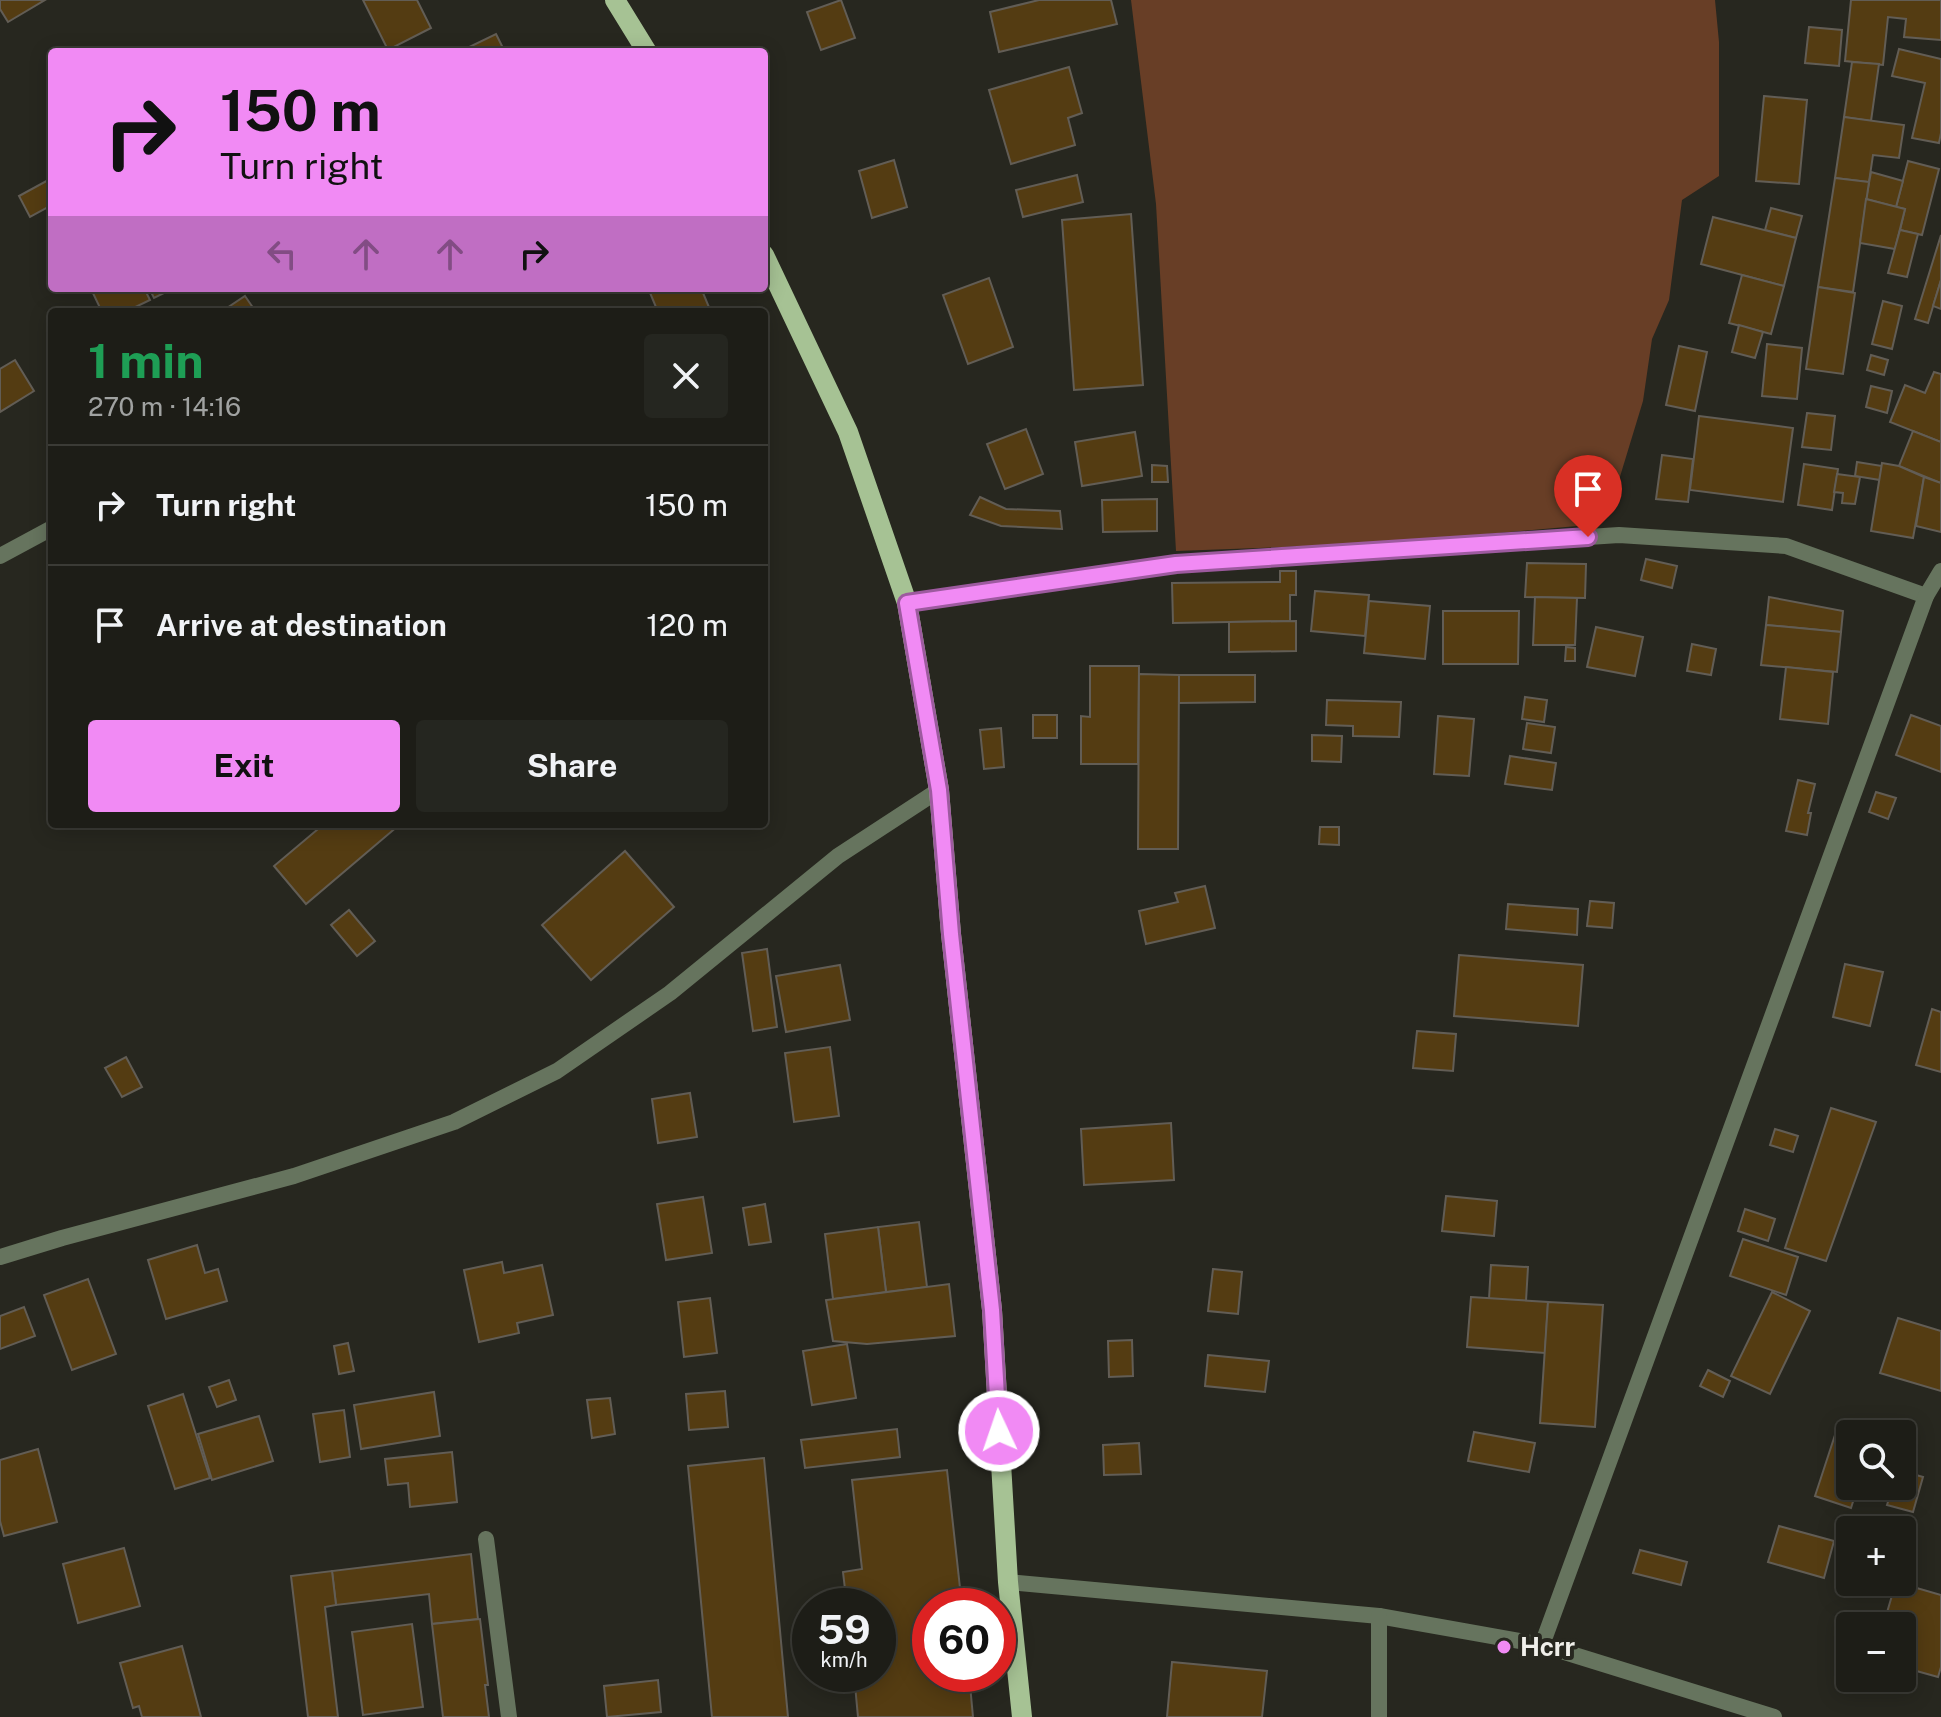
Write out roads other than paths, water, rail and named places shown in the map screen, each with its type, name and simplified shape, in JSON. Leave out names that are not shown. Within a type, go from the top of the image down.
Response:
[{"type":"main road","points":[[615,0],[645,48]]},
{"type":"main road","points":[[768,263],[848,432],[907,603],[939,790],[951,934],[992,1310],[1008,1582],[1022,1717]]},
{"type":"street","points":[[0,556],[48,530]]},
{"type":"street","points":[[907,603],[1176,564],[1619,535],[1786,546],[1926,596]]},
{"type":"street","points":[[1542,1645],[1926,596],[1941,571]]},
{"type":"street","points":[[0,1257],[294,1176],[454,1122],[531,1084],[557,1071],[670,993],[838,856],[939,790]]},
{"type":"street","points":[[486,1539],[509,1717]]},
{"type":"street","points":[[1008,1582],[1379,1616],[1542,1645],[1774,1717]]},
{"type":"street","points":[[1379,1616],[1379,1717]]},
{"type":"place","name":"Hcrr","points":[[1504,1647]]}]
